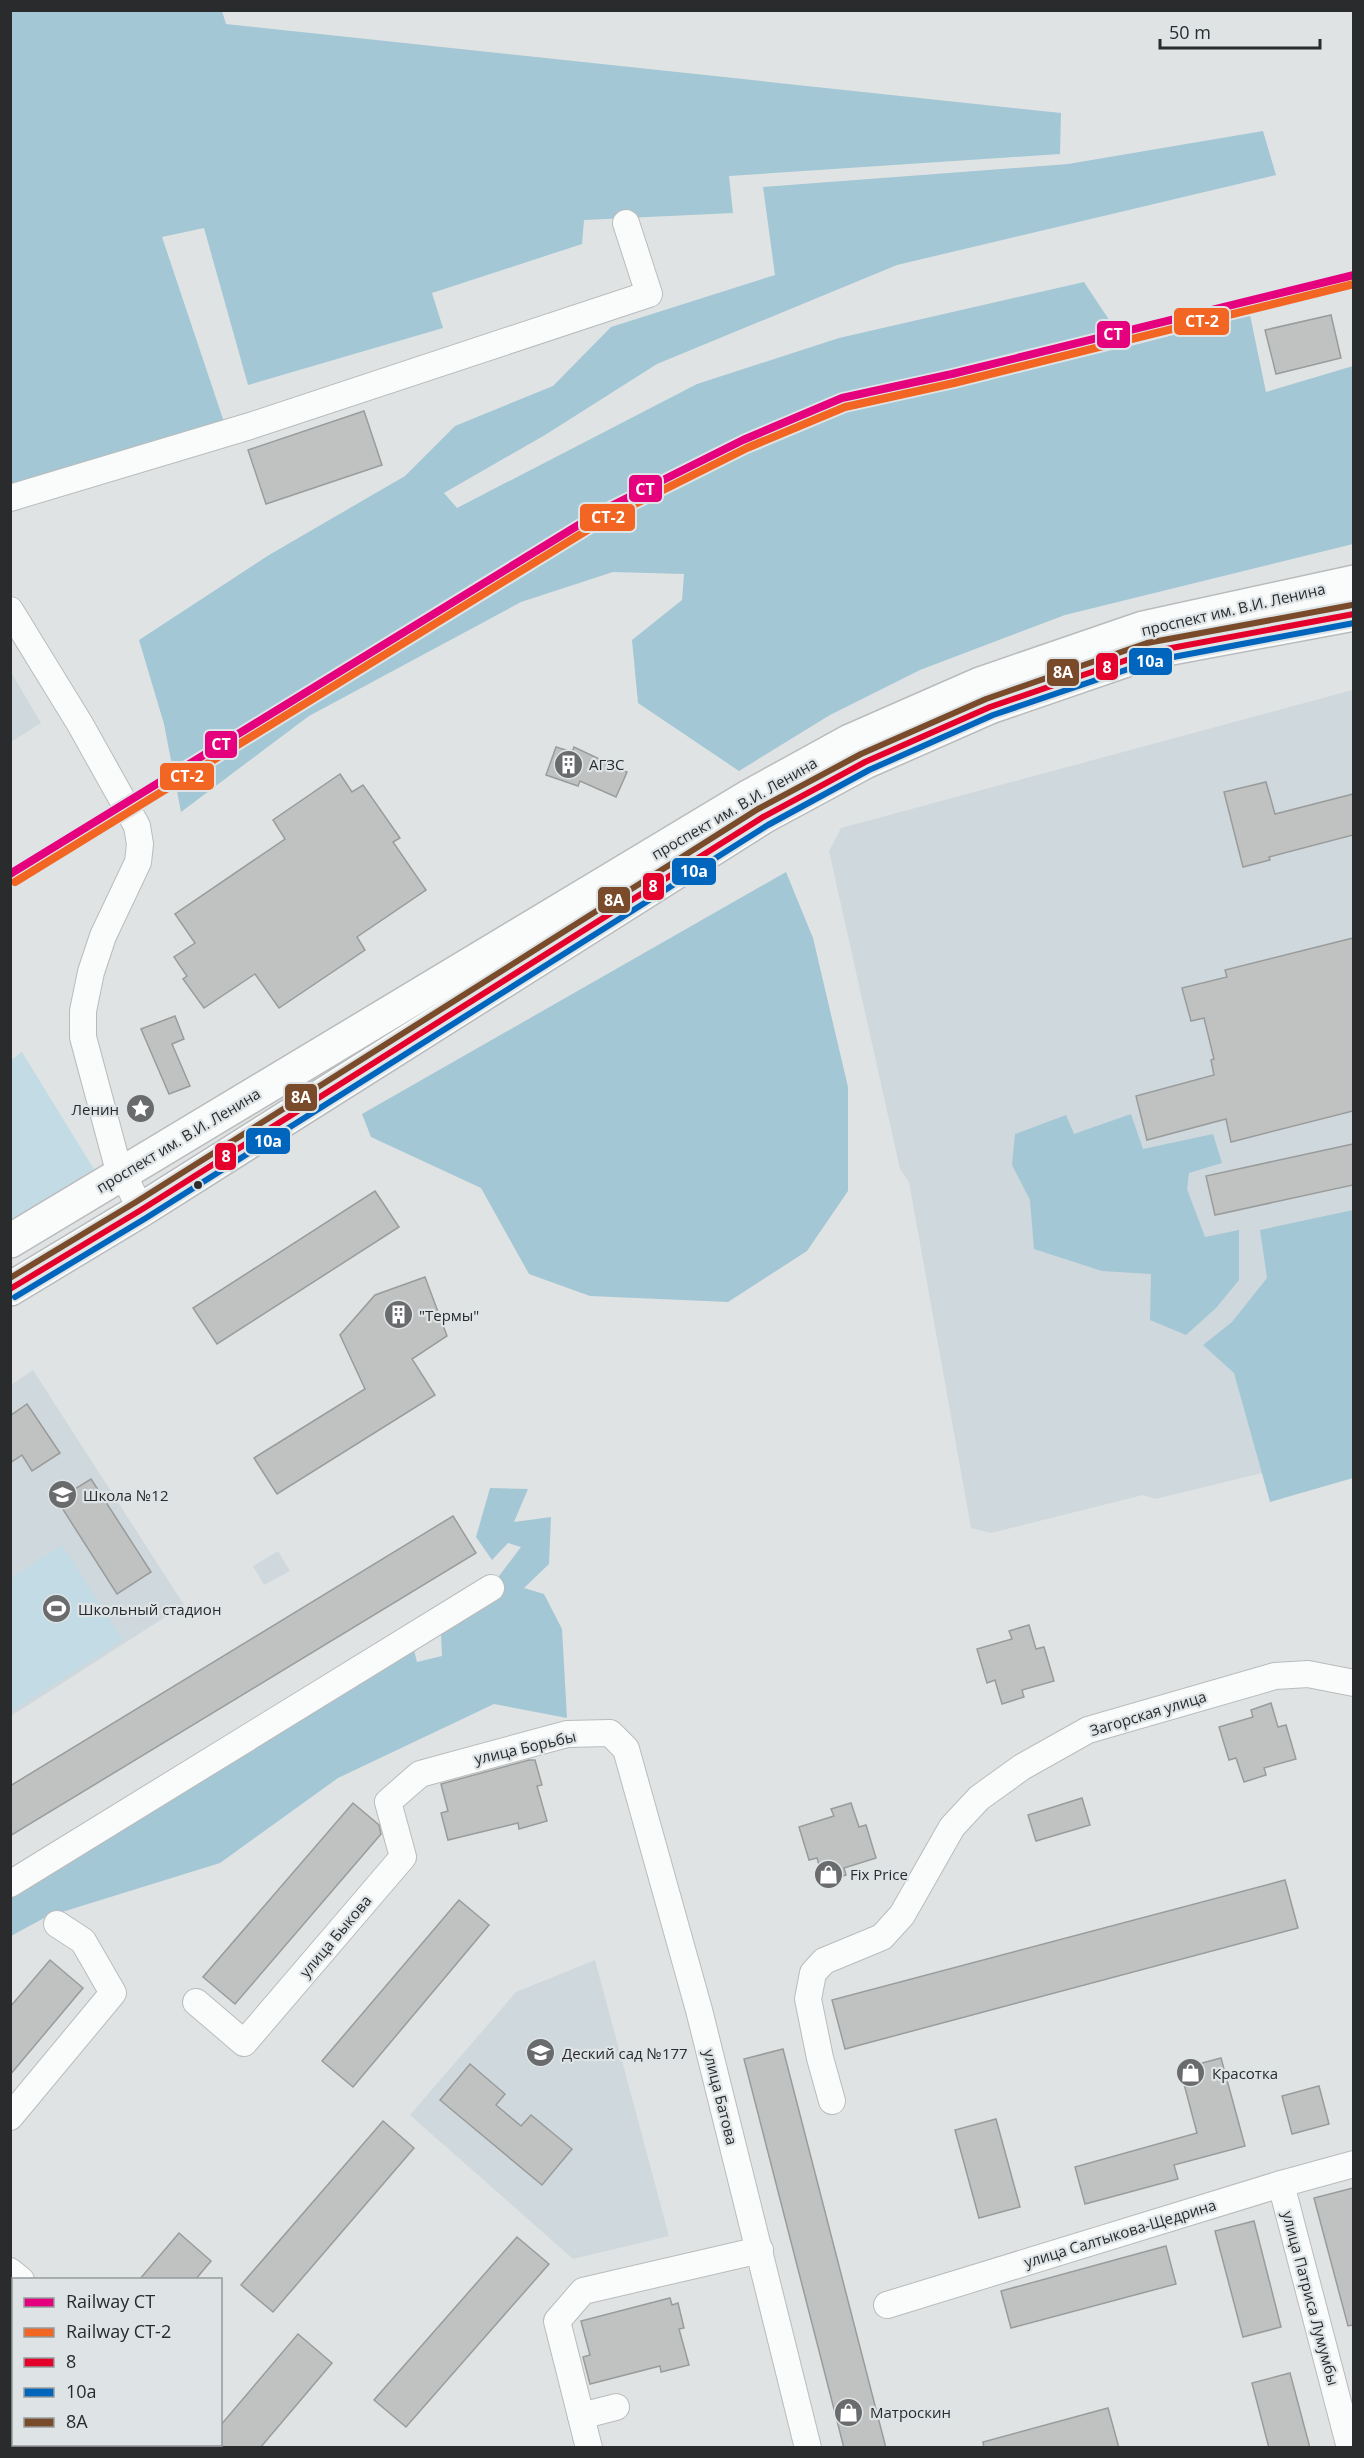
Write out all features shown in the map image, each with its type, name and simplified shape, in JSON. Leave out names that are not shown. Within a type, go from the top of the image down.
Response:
[{"type":"main road","name":"проспект им. В.И. Ленина","points":[[10,1241],[740,802],[850,741],[980,684],[1143,628],[1353,582]]},
{"type":"main road","name":"проспект им. В.И. Ленина","points":[[10,1289],[141,1210],[763,817],[865,762],[990,707],[1150,652],[1353,614]]},
{"type":"street","points":[[10,498],[250,426],[649,294],[626,224]]},
{"type":"street","points":[[10,610],[80,724],[137,826],[141,844],[138,862],[103,936],[91,972],[83,1011],[83,1036],[121,1173],[141,1210]]},
{"type":"street","points":[[10,1884],[491,1588]]},
{"type":"street","name":"Загорская улица","points":[[832,2101],[820,2058],[808,1999],[813,1973],[824,1960],[882,1937],[902,1916],[952,1827],[979,1798],[1022,1767],[1088,1730],[1275,1676],[1308,1674],[1353,1683]]},
{"type":"street","name":"улица Борьбы","points":[[420,1774],[567,1734],[610,1733],[626,1749]]},
{"type":"street","name":"улица Батова","points":[[626,1749],[699,2010],[808,2448]]},
{"type":"street","name":"улица Быкова","points":[[196,2002],[244,2043],[403,1857],[388,1802],[420,1774]]},
{"type":"street","points":[[10,2116],[113,1993],[83,1941],[57,1924]]},
{"type":"street","name":"улица Салтыкова-Щедрина","points":[[887,2305],[1353,2164]]},
{"type":"street","name":"улица Патриса Лумумбы","points":[[1281,2184],[1350,2448]]},
{"type":"street","points":[[589,2448],[557,2321],[583,2291],[760,2250]]},
{"type":"street","points":[[581,2416],[616,2407]]},
{"type":"shaded area","points":[[11,11],[222,11],[226,24],[1061,113],[1060,154],[729,176],[733,213],[584,220],[582,244],[432,293],[443,328],[248,385],[204,228],[162,237],[224,422],[11,487]]},
{"type":"shaded area","points":[[1263,131],[1276,175],[897,265],[657,364],[545,435],[444,493],[457,508],[697,384],[839,338],[1084,282],[1127,347],[1250,315],[1266,392],[1353,366],[1353,544],[1065,615],[920,670],[830,715],[739,771],[638,703],[632,640],[682,600],[684,574],[613,572],[521,602],[309,716],[181,812],[164,724],[139,640],[269,555],[405,476],[455,426],[553,386],[611,327],[775,275],[763,187],[1068,164]]},
{"type":"shaded area","points":[[11,672],[41,723],[10,742]]},
{"type":"shaded area","points":[[1353,690],[1353,1451],[1155,1499],[1143,1495],[991,1533],[971,1528],[909,1182],[900,1169],[829,851],[841,828]]},
{"type":"shaded area","points":[[786,872],[813,938],[848,1087],[848,1191],[807,1251],[728,1302],[590,1296],[529,1274],[481,1188],[371,1137],[362,1114]]},
{"type":"shaded area","points":[[22,1052],[95,1171],[11,1222],[11,1060]]},
{"type":"shaded area","points":[[1131,1114],[1143,1149],[1213,1134],[1222,1163],[1189,1173],[1187,1189],[1205,1237],[1239,1230],[1239,1280],[1216,1308],[1186,1335],[1150,1320],[1151,1274],[1102,1271],[1034,1249],[1030,1200],[1012,1165],[1015,1134],[1066,1115],[1074,1134]]},
{"type":"shaded area","points":[[1353,1210],[1353,1478],[1270,1502],[1234,1373],[1203,1345],[1232,1322],[1267,1278],[1260,1230]]},
{"type":"shaded area","name":"Школа №12","points":[[33,1370],[184,1605],[11,1716],[11,1385]]},
{"type":"shaded area","points":[[490,1488],[528,1489],[514,1522],[551,1517],[549,1564],[524,1588],[544,1594],[562,1629],[567,1718],[494,1704],[338,1778],[220,1863],[46,1917],[11,1936],[11,1894],[413,1646],[417,1662],[442,1656],[441,1633],[502,1593],[499,1576],[521,1547],[508,1543],[492,1560],[476,1537]]},
{"type":"shaded area","name":"Школьный стадион","points":[[62,1545],[123,1640],[11,1712],[11,1578]]},
{"type":"shaded area","points":[[278,1551],[290,1571],[264,1585],[253,1566]]},
{"type":"shaded area","name":"Деский сад №177","points":[[595,1960],[669,2236],[573,2259],[410,2115],[516,1992]]},
{"type":"building","points":[[1331,315],[1341,358],[1276,374],[1265,330]]},
{"type":"building","points":[[364,411],[382,465],[266,504],[248,450]]},
{"type":"building","points":[[556,747],[572,752],[574,747],[627,772],[616,797],[580,781],[578,786],[546,775]]},
{"type":"building","points":[[340,774],[352,792],[363,785],[400,838],[393,842],[426,890],[357,937],[365,950],[279,1008],[255,974],[204,1008],[183,979],[187,976],[174,957],[195,943],[175,914],[285,839],[273,820]]},
{"type":"building","points":[[1266,782],[1275,814],[1353,794],[1353,835],[1269,857],[1270,860],[1243,867],[1224,792]]},
{"type":"building","points":[[1353,938],[1353,1111],[1231,1142],[1226,1119],[1147,1140],[1136,1096],[1214,1075],[1211,1060],[1214,1059],[1204,1018],[1191,1021],[1182,988],[1227,977],[1225,970]]},
{"type":"building","points":[[175,1016],[184,1039],[172,1044],[190,1086],[169,1094],[141,1029]]},
{"type":"building","points":[[1353,1144],[1353,1185],[1215,1215],[1206,1176]]},
{"type":"building","points":[[375,1191],[399,1227],[217,1344],[193,1308]]},
{"type":"building","points":[[425,1277],[447,1336],[412,1359],[435,1395],[277,1494],[254,1458],[365,1389],[340,1335],[375,1295]]},
{"type":"building","points":[[27,1404],[60,1453],[32,1471],[22,1455],[10,1463],[10,1416]]},
{"type":"building","points":[[91,1479],[151,1572],[117,1594],[57,1500]]},
{"type":"building","points":[[453,1516],[476,1553],[10,1836],[10,1786]]},
{"type":"building","points":[[1029,1625],[1036,1649],[1044,1647],[1054,1681],[1022,1690],[1024,1697],[1002,1704],[995,1680],[987,1683],[977,1649],[1012,1639],[1009,1631]]},
{"type":"building","points":[[1271,1703],[1278,1727],[1286,1725],[1296,1759],[1264,1768],[1266,1775],[1244,1782],[1236,1758],[1229,1760],[1219,1727],[1253,1717],[1251,1710]]},
{"type":"building","points":[[535,1760],[542,1785],[537,1786],[547,1821],[519,1829],[518,1823],[448,1840],[441,1813],[448,1811],[441,1784]]},
{"type":"building","points":[[1082,1798],[1090,1825],[1036,1841],[1028,1815]]},
{"type":"building","points":[[353,1803],[379,1825],[381,1834],[235,2004],[203,1977]]},
{"type":"building","points":[[851,1803],[859,1827],[866,1825],[876,1858],[844,1868],[846,1875],[824,1882],[817,1858],[809,1860],[799,1827],[834,1816],[831,1809]]},
{"type":"building","points":[[1285,1880],[1298,1928],[845,2049],[832,2000]]},
{"type":"building","points":[[459,1900],[489,1925],[353,2087],[322,2061]]},
{"type":"building","points":[[50,1960],[83,1988],[10,2075],[10,2007]]},
{"type":"building","points":[[783,2049],[886,2448],[844,2448],[744,2059]]},
{"type":"building","points":[[1221,2058],[1245,2146],[1174,2165],[1178,2179],[1085,2204],[1075,2167],[1197,2133],[1180,2069]]},
{"type":"building","points":[[470,2064],[505,2094],[496,2105],[521,2126],[531,2115],[572,2149],[542,2185],[440,2100]]},
{"type":"building","points":[[1319,2086],[1329,2124],[1292,2134],[1282,2096]]},
{"type":"building","points":[[996,2119],[1020,2207],[979,2218],[955,2130]]},
{"type":"building","points":[[383,2121],[414,2148],[273,2312],[241,2285]]},
{"type":"building","points":[[1353,2188],[1353,2325],[1348,2326],[1314,2198]]},
{"type":"building","points":[[1254,2221],[1281,2327],[1243,2337],[1215,2231]]},
{"type":"building","points":[[179,2233],[211,2261],[197,2278],[141,2278]]},
{"type":"building","points":[[517,2237],[549,2264],[406,2427],[374,2400]]},
{"type":"building","points":[[1166,2246],[1176,2284],[1011,2328],[1001,2291]]},
{"type":"building","points":[[670,2298],[672,2305],[678,2303],[684,2328],[679,2329],[689,2365],[661,2372],[660,2366],[590,2384],[583,2357],[590,2355],[581,2321]]},
{"type":"building","points":[[298,2334],[332,2363],[260,2448],[220,2448],[222,2446],[222,2424]]},
{"type":"building","points":[[1290,2373],[1310,2448],[1269,2448],[1252,2383]]},
{"type":"building","points":[[1108,2408],[1119,2448],[984,2448],[983,2442]]},
{"type":"rail line","name":"СТ","points":[[10,874],[603,510],[743,440],[842,398],[952,374],[1354,275]]},
{"type":"rail line","name":"СТ-2","points":[[15,882],[607,518],[747,448],[845,407],[954,383],[1354,284]]},
{"type":"transit line","name":"8А","points":[[10,1278],[136,1202],[758,809],[861,754],[986,699],[1147,643],[1352,605]]},
{"type":"transit line","name":"8","points":[[10,1289],[141,1210],[763,817],[865,762],[990,707],[1150,652],[1354,614]]},
{"type":"transit line","name":"10а","points":[[15,1297],[146,1218],[768,825],[869,770],[993,715],[1152,661],[1354,623]]},
{"type":"place","name":"АГЗС","points":[[568,764]]},
{"type":"place","name":"Ленин","points":[[140,1109]]},
{"type":"place","name":"\"Термы\"","points":[[398,1315]]},
{"type":"place","name":"Школа №12","points":[[62,1495]]},
{"type":"place","name":"Школьный стадион","points":[[57,1609]]},
{"type":"place","name":"Fix Price","points":[[829,1874]]},
{"type":"place","name":"Деский сад №177","points":[[541,2053]]},
{"type":"place","name":"Красотка","points":[[1191,2073]]},
{"type":"place","name":"Матроскин","points":[[849,2412]]}]
